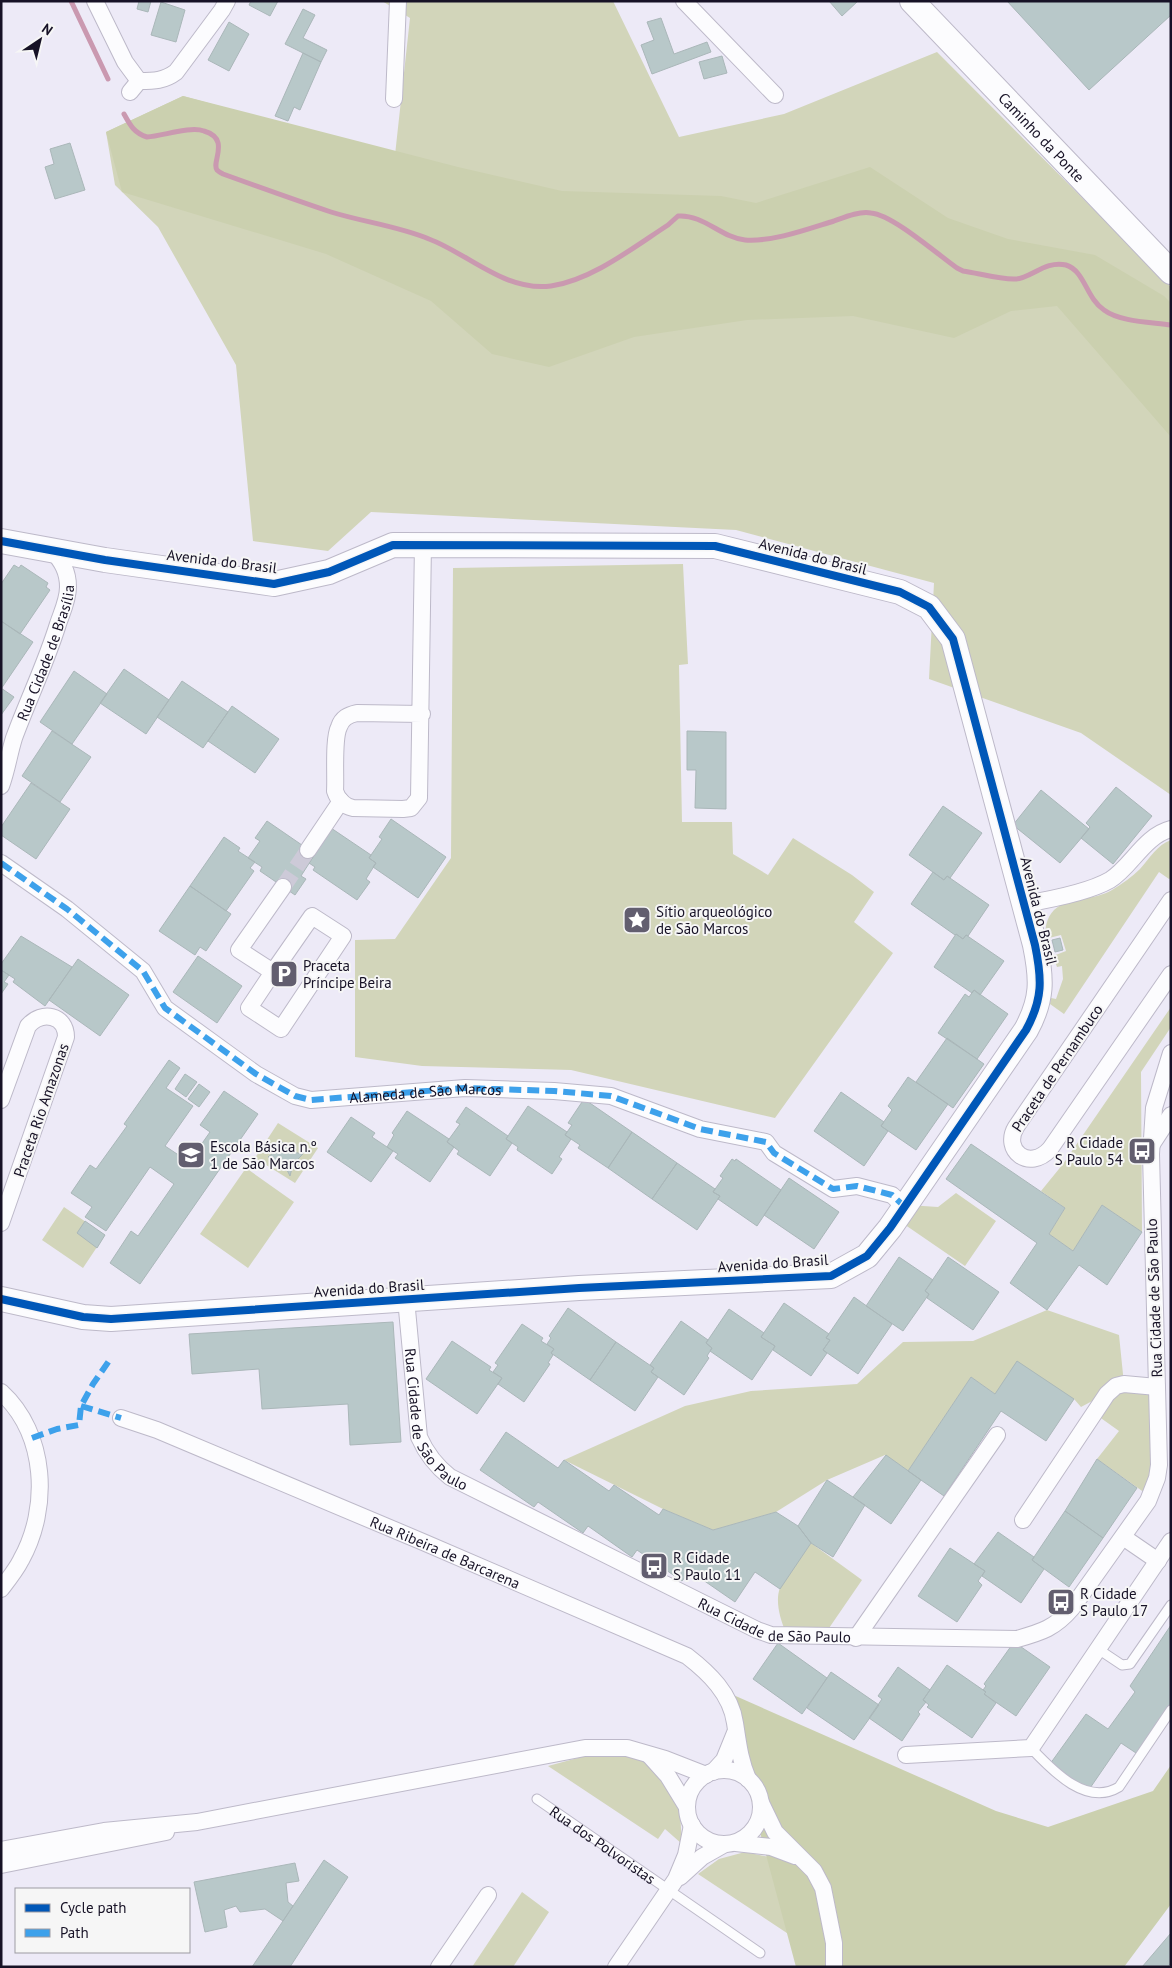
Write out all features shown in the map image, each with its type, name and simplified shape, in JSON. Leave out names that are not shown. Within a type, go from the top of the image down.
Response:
[{"type":"street","points":[[95,1],[135,87],[168,78],[176,72],[227,1]]},
{"type":"street","points":[[394,99],[398,1]]},
{"type":"street","points":[[684,1],[775,95]]},
{"type":"street","name":"Caminho da Ponte","points":[[912,1],[1171,272]]},
{"type":"street","name":"Avenida do Brasil","points":[[1,541],[105,560],[274,584],[329,572],[393,545],[715,546],[900,592],[929,607],[953,639],[1041,971],[1038,1002],[1034,1014],[1021,1037],[905,1207],[866,1256],[831,1276],[579,1288],[111,1319],[83,1317],[1,1299]]},
{"type":"street","points":[[422,714],[357,713],[349,715],[344,719],[339,726],[337,742],[335,791],[341,802],[353,808],[403,809],[411,808],[420,798],[422,714],[423,544]]},
{"type":"street","name":"Rua Cidade de Brasília","points":[[1,786],[6,772],[8,736],[55,635],[68,589],[67,572],[61,560],[52,550]]},
{"type":"street","points":[[308,850],[341,802]]},
{"type":"street","points":[[1024,904],[1094,887],[1109,880],[1122,870],[1150,840],[1171,829]]},
{"type":"street","name":"Alameda de São Marcos","points":[[1,863],[67,909],[143,971],[165,1008],[256,1074],[294,1096],[311,1100],[465,1088],[554,1091],[611,1096],[700,1129],[766,1142],[774,1153],[833,1189],[857,1186],[892,1195],[905,1207]]},
{"type":"street","points":[[273,972],[239,950],[283,887]]},
{"type":"street","name":"Praceta de Pernambuco","points":[[1171,900],[1012,1132],[1011,1140],[1021,1156],[1028,1160],[1036,1160],[1044,1156],[1050,1149],[1171,974]]},
{"type":"street","points":[[312,916],[343,936],[281,1029],[249,1008],[273,972],[312,916]]},
{"type":"street","name":"Praceta Rio Amazonas","points":[[1,1100],[28,1026],[33,1020],[46,1016],[59,1020],[66,1031],[66,1038],[1,1223]]},
{"type":"street","name":"Rua Cidade de São Paulo","points":[[406,1299],[419,1437],[433,1460],[450,1477],[757,1630],[771,1635],[1017,1640],[1043,1632],[1060,1622],[1072,1608],[1148,1502],[1157,1478],[1159,1466],[1151,1191],[1152,1144],[1154,1108],[1171,1053]]},
{"type":"street","points":[[1152,1144],[1171,1115]]},
{"type":"street","points":[[1023,1520],[1107,1394],[1116,1386],[1124,1384],[1157,1387]]},
{"type":"street","points":[[1,1392],[23,1419],[29,1430],[37,1456],[40,1493],[34,1528],[28,1545],[21,1561],[1,1589]]},
{"type":"street","name":"Rua Ribeira de Barcarena","points":[[120,1418],[157,1430],[687,1656],[699,1665],[722,1690],[731,1706],[742,1765],[748,1779]]},
{"type":"street","points":[[856,1638],[997,1435]]},
{"type":"street","points":[[1123,1537],[1158,1561]]},
{"type":"street","points":[[906,1755],[1031,1748],[1171,1542]]},
{"type":"street","name":"Rua Ribeira de Barcarena","points":[[710,1774],[724,1760],[735,1735],[735,1728]]},
{"type":"street","points":[[1,1850],[104,1831],[197,1822],[585,1748],[627,1748],[645,1752],[710,1774],[731,1771],[748,1779],[754,1786],[775,1832],[814,1871],[823,1888],[834,1943],[834,1967]]},
{"type":"street","points":[[645,1752],[668,1776],[687,1807],[692,1825],[706,1840],[715,1843],[757,1844],[783,1850],[803,1861]]},
{"type":"street","points":[[687,1807],[692,1789],[710,1774]]},
{"type":"street","points":[[731,1843],[748,1836],[756,1827],[761,1803]]},
{"type":"street","points":[[1,1865],[153,1836],[197,1822]]},
{"type":"street","name":"Rua dos Polvoristas","points":[[673,1885],[686,1855],[692,1825]]},
{"type":"street","name":"Rua dos Polvoristas","points":[[616,1967],[673,1885],[702,1857],[731,1843]]},
{"type":"street","points":[[439,1967],[488,1895]]},
{"type":"lane","points":[[1098,1649],[1122,1665],[1130,1664],[1171,1605]]},
{"type":"lane","points":[[1031,1748],[1048,1766],[1077,1787],[1094,1793],[1109,1793],[1119,1787],[1171,1710]]},
{"type":"lane","name":"Rua dos Polvoristas","points":[[537,1799],[673,1885],[760,1953]]},
{"type":"green space","points":[[382,1],[613,1],[679,137],[784,114],[937,52],[1171,287],[1171,795],[1081,733],[929,679],[934,583],[736,530],[371,512],[328,551],[253,541],[236,365],[158,227],[115,185],[106,132],[183,96],[395,155],[410,18]]},
{"type":"green space","points":[[183,96],[458,167],[562,191],[721,196],[756,203],[870,167],[948,218],[1008,239],[1095,255],[1164,296],[1171,303],[1171,437],[1057,306],[1011,311],[954,338],[853,316],[747,320],[634,337],[549,367],[492,354],[431,301],[326,254],[122,192],[106,132]]},
{"type":"green space","points":[[683,564],[688,664],[679,665],[682,822],[732,822],[733,854],[768,875],[793,838],[852,875],[874,892],[854,922],[893,953],[775,1118],[571,1070],[422,1066],[355,1057],[355,940],[395,939],[451,858],[453,568]]},
{"type":"green space","points":[[1171,840],[1171,878],[1169,879],[1159,872],[1064,1014],[1050,1004],[1051,998],[1056,999],[1063,979],[1062,966],[1057,967],[1053,956],[1066,951],[1061,935],[1045,939],[1049,916],[1059,906],[1066,903],[1098,896],[1116,888],[1137,872],[1158,848]]},
{"type":"green space","points":[[1171,1007],[1171,1027],[1141,1072],[1142,1232],[1102,1205],[1073,1251],[1049,1234],[1065,1208],[1041,1191],[1063,1164]]},
{"type":"green space","points":[[278,1123],[318,1148],[295,1183],[255,1158]]},
{"type":"green space","points":[[246,1168],[294,1202],[248,1268],[200,1234]]},
{"type":"green space","points":[[956,1193],[996,1221],[965,1266],[898,1220],[908,1205],[938,1207]]},
{"type":"green space","points":[[64,1207],[105,1235],[83,1268],[42,1240]]},
{"type":"green space","points":[[1047,1310],[1119,1335],[1124,1384],[1081,1407],[1074,1399],[995,1394],[971,1377],[908,1471],[885,1455],[827,1480],[776,1512],[713,1530],[663,1509],[564,1460],[685,1406],[751,1391],[857,1384],[903,1342],[973,1341]]},
{"type":"green space","points":[[1123,1388],[1152,1391],[1154,1465],[1145,1493],[1097,1459],[1119,1431],[1098,1416],[1113,1394]]},
{"type":"green space","points":[[811,1543],[862,1580],[827,1631],[785,1630],[778,1604],[780,1588]]},
{"type":"green space","points":[[722,1690],[996,1811],[1048,1827],[1153,1791],[1171,1765],[1171,1904],[1124,1967],[796,1967]]},
{"type":"green space","points":[[600,1752],[639,1756],[660,1775],[680,1812],[682,1844],[665,1829],[658,1839],[548,1766]]},
{"type":"green space","points":[[745,1852],[779,1859],[817,1953],[698,1874],[719,1859]]},
{"type":"green space","points":[[522,1892],[549,1912],[513,1967],[472,1967]]},
{"type":"building","points":[[139,1],[151,1],[148,12],[137,9]]},
{"type":"building","points":[[251,1],[278,1],[270,16],[249,5]]},
{"type":"building","points":[[829,1],[858,1],[842,16]]},
{"type":"building","points":[[1007,1],[1171,1],[1171,15],[1089,90]]},
{"type":"building","points":[[161,2],[185,10],[176,42],[151,35]]},
{"type":"building","points":[[303,9],[315,15],[303,38],[327,50],[321,62],[285,44]]},
{"type":"building","points":[[661,18],[674,54],[707,42],[711,52],[652,74],[641,45],[654,40],[647,22]]},
{"type":"building","points":[[229,22],[249,34],[229,71],[208,60]]},
{"type":"building","points":[[303,53],[321,62],[300,110],[294,107],[288,121],[275,116]]},
{"type":"building","points":[[722,56],[727,73],[704,79],[699,62]]},
{"type":"building","points":[[70,143],[85,190],[55,199],[45,167],[54,164],[50,149]]},
{"type":"building","points":[[14,565],[19,568],[21,565],[48,583],[46,587],[50,590],[20,634],[1,621],[1,584]]},
{"type":"building","points":[[1,621],[33,642],[1,689]]},
{"type":"building","points":[[124,669],[169,700],[146,734],[100,703]]},
{"type":"building","points":[[74,671],[107,694],[72,744],[40,722]]},
{"type":"building","points":[[182,681],[228,712],[203,748],[157,717]]},
{"type":"building","points":[[1,688],[14,697],[1,715]]},
{"type":"building","points":[[232,706],[279,739],[255,773],[208,741]]},
{"type":"building","points":[[52,731],[91,757],[60,802],[22,776]]},
{"type":"building","points":[[687,731],[726,732],[726,809],[695,808],[696,770],[687,770]]},
{"type":"building","points":[[31,783],[70,809],[36,859],[1,835],[1,827]]},
{"type":"building","points":[[1116,787],[1152,816],[1113,864],[1081,838],[1090,827],[1086,823]]},
{"type":"building","points":[[1041,790],[1089,829],[1060,863],[1013,825]]},
{"type":"building","points":[[943,806],[982,833],[950,878],[947,876],[944,880],[909,855]]},
{"type":"building","points":[[391,819],[446,857],[418,898],[373,867],[376,863],[369,858],[382,839],[379,837]]},
{"type":"building","points":[[267,821],[315,854],[301,876],[306,879],[295,895],[260,871],[262,867],[248,858],[260,841],[255,838]]},
{"type":"building","points":[[328,826],[371,855],[369,858],[376,863],[366,879],[370,882],[357,900],[313,870],[315,867],[309,863],[315,854],[311,851]]},
{"type":"building","points":[[224,837],[240,848],[238,851],[255,862],[250,868],[254,871],[226,911],[190,886]]},
{"type":"building","points":[[933,872],[944,880],[947,876],[989,905],[968,936],[966,935],[963,939],[911,904]]},
{"type":"building","points":[[190,886],[231,914],[206,951],[200,947],[195,955],[159,931]]},
{"type":"building","points":[[956,934],[963,939],[966,935],[1004,961],[980,995],[974,990],[972,993],[934,967]]},
{"type":"building","points":[[21,936],[72,967],[45,1006],[13,982],[15,979],[1,970],[1,964]]},
{"type":"building","points":[[1060,938],[1063,950],[1055,952],[1052,940]]},
{"type":"building","points":[[198,956],[242,986],[217,1023],[173,992]]},
{"type":"building","points":[[78,959],[129,995],[100,1036],[49,1000]]},
{"type":"building","points":[[1,970],[9,975],[4,982],[8,984],[1,994]]},
{"type":"building","points":[[974,990],[1008,1014],[977,1059],[938,1033],[965,994],[969,997]]},
{"type":"building","points":[[947,1038],[984,1064],[953,1108],[916,1082]]},
{"type":"building","points":[[169,1060],[180,1068],[166,1088],[193,1106],[165,1146],[189,1162],[210,1132],[200,1125],[224,1091],[258,1114],[140,1284],[110,1263],[131,1231],[138,1236],[174,1184],[150,1167],[106,1231],[85,1217],[92,1207],[71,1193],[90,1165],[96,1169],[127,1126],[124,1124]]},
{"type":"building","points":[[185,1074],[197,1082],[186,1097],[175,1089]]},
{"type":"building","points":[[908,1077],[948,1104],[916,1150],[881,1126],[892,1110],[888,1106]]},
{"type":"building","points":[[199,1084],[210,1092],[199,1107],[188,1099]]},
{"type":"building","points":[[841,1092],[884,1122],[881,1126],[888,1131],[864,1166],[814,1131]]},
{"type":"building","points":[[584,1099],[632,1132],[608,1168],[578,1148],[580,1145],[565,1135],[572,1125],[568,1123]]},
{"type":"building","points":[[528,1106],[567,1132],[565,1135],[571,1139],[559,1157],[562,1159],[552,1174],[517,1150],[518,1147],[506,1139]]},
{"type":"building","points":[[466,1107],[508,1136],[506,1139],[512,1143],[490,1176],[457,1154],[459,1151],[447,1142],[460,1124],[456,1122]]},
{"type":"building","points":[[407,1111],[449,1139],[447,1142],[454,1147],[430,1182],[395,1158],[398,1154],[387,1147],[394,1135],[392,1133]]},
{"type":"building","points":[[351,1117],[375,1133],[372,1137],[393,1151],[371,1182],[327,1152]]},
{"type":"building","points":[[632,1132],[677,1163],[652,1199],[608,1168]]},
{"type":"building","points":[[280,1140],[293,1152],[303,1154],[293,1164],[290,1176],[287,1170],[268,1157],[277,1150]]},
{"type":"building","points":[[971,1144],[1065,1208],[1049,1234],[1073,1251],[1102,1205],[1142,1232],[1107,1285],[1079,1265],[1047,1310],[1010,1283],[1037,1243],[946,1179]]},
{"type":"building","points":[[732,1159],[735,1161],[736,1159],[781,1190],[757,1226],[718,1199],[720,1196],[713,1192],[723,1178],[720,1176]]},
{"type":"building","points":[[677,1163],[715,1189],[713,1192],[720,1196],[697,1230],[652,1199]]},
{"type":"building","points":[[789,1178],[839,1212],[814,1249],[764,1215]]},
{"type":"building","points":[[85,1221],[105,1235],[97,1248],[77,1233]]},
{"type":"building","points":[[899,1257],[933,1280],[925,1291],[929,1294],[903,1331],[866,1306]]},
{"type":"building","points":[[948,1257],[999,1292],[973,1330],[927,1298],[929,1294],[925,1291]]},
{"type":"building","points":[[854,1297],[892,1324],[858,1374],[823,1350],[830,1340],[826,1338]]},
{"type":"building","points":[[784,1303],[829,1334],[826,1338],[830,1340],[823,1350],[827,1353],[811,1376],[773,1350],[775,1346],[761,1337]]},
{"type":"building","points":[[568,1308],[616,1342],[590,1380],[551,1353],[554,1349],[547,1344],[551,1338],[549,1336]]},
{"type":"building","points":[[729,1309],[764,1333],[761,1337],[775,1346],[752,1380],[710,1351],[712,1348],[706,1343]]},
{"type":"building","points":[[681,1321],[708,1340],[706,1343],[712,1348],[707,1356],[709,1358],[684,1395],[651,1372],[654,1368],[650,1365]]},
{"type":"building","points":[[393,1322],[401,1442],[350,1445],[348,1404],[262,1409],[259,1369],[192,1374],[189,1334]]},
{"type":"building","points":[[522,1324],[543,1338],[541,1341],[554,1349],[548,1363],[550,1364],[524,1402],[498,1384],[502,1378],[493,1372],[498,1365],[495,1363]]},
{"type":"building","points":[[452,1341],[491,1367],[489,1370],[502,1378],[477,1414],[426,1379]]},
{"type":"building","points":[[616,1342],[654,1368],[651,1372],[658,1377],[635,1411],[590,1380]]},
{"type":"building","points":[[1017,1361],[1074,1399],[1046,1441],[1001,1411],[944,1496],[908,1471],[971,1377],[995,1394]]},
{"type":"building","points":[[506,1432],[558,1468],[564,1460],[609,1491],[614,1485],[659,1515],[663,1509],[713,1530],[776,1512],[798,1526],[811,1543],[780,1589],[755,1572],[735,1602],[690,1571],[682,1581],[637,1550],[632,1557],[588,1526],[583,1533],[538,1502],[534,1507],[480,1470]]},
{"type":"building","points":[[886,1455],[921,1480],[891,1524],[853,1497]]},
{"type":"building","points":[[1097,1459],[1137,1488],[1103,1538],[1065,1511]]},
{"type":"building","points":[[827,1480],[865,1505],[833,1557],[811,1543],[798,1526]]},
{"type":"building","points":[[1065,1511],[1103,1538],[1069,1587],[1032,1560]]},
{"type":"building","points":[[998,1532],[1034,1557],[1032,1560],[1044,1569],[1021,1603],[982,1576],[985,1571],[974,1564]]},
{"type":"building","points":[[950,1548],[985,1571],[978,1581],[982,1585],[957,1622],[918,1596]]},
{"type":"building","points":[[1171,1625],[1171,1714],[1142,1757],[1121,1743],[1088,1791],[1050,1764],[1086,1714],[1108,1729],[1135,1692],[1130,1686]]},
{"type":"building","points":[[1014,1642],[1050,1667],[1016,1716],[984,1694],[986,1692],[983,1690],[986,1686],[984,1684]]},
{"type":"building","points":[[778,1643],[827,1678],[802,1714],[753,1679]]},
{"type":"building","points":[[947,1665],[986,1692],[984,1694],[996,1703],[972,1738],[927,1707],[929,1705],[923,1700]]},
{"type":"building","points":[[898,1667],[930,1690],[923,1700],[926,1702],[918,1712],[920,1714],[902,1741],[869,1718],[882,1699],[878,1696]]},
{"type":"building","points":[[831,1672],[879,1705],[854,1740],[807,1708]]},
{"type":"building","points":[[324,1860],[348,1877],[290,1967],[252,1967]]},
{"type":"building","points":[[295,1863],[299,1881],[286,1883],[288,1902],[293,1906],[283,1921],[265,1909],[240,1912],[236,1906],[224,1910],[227,1927],[205,1932],[194,1882]]},
{"type":"building","points":[[1171,1933],[1171,1963],[1167,1967],[1142,1967]]},
{"type":"waterway","points":[[71,1],[108,79]]},
{"type":"waterway","points":[[124,114],[130,125],[147,137],[184,130],[204,131],[212,135],[217,139],[218,145],[217,170],[223,174],[331,212],[393,227],[429,239],[503,278],[518,283],[534,286],[551,286],[582,277],[612,262],[668,225],[678,216],[696,219],[737,238],[756,240],[790,234],[852,215],[871,213],[891,220],[963,271],[1016,279],[1052,265],[1066,265],[1077,273],[1093,299],[1104,310],[1118,317],[1171,325]]},
{"type":"tunnel","points":[[283,887],[308,850]]},
{"type":"marked path","points":[[1,863],[67,909],[143,971],[165,1008],[256,1074],[295,1096],[311,1100],[465,1088],[554,1091],[611,1096],[700,1129],[766,1142],[774,1153],[833,1189],[857,1186],[892,1195],[905,1207]]},
{"type":"marked path","points":[[32,1438],[57,1429],[79,1425],[81,1406],[111,1358]]},
{"type":"marked path","points":[[81,1406],[121,1418]]},
{"type":"cycle path","points":[[1,541],[105,560],[274,584],[329,572],[393,545],[715,546],[900,592],[929,607],[953,639],[1035,945],[1040,979],[1036,1008],[1026,1030],[890,1228],[867,1256],[831,1276],[579,1288],[111,1319],[83,1317],[1,1299]]},
{"type":"place","name":"Sítio arqueológico de São Marcos","points":[[637,920]]},
{"type":"place","name":"Praceta Príncipe Beira","points":[[284,974]]},
{"type":"place","name":"R Cidade S Paulo 54","points":[[1142,1151]]},
{"type":"place","name":"Escola Básica n.º 1 de São Marcos","points":[[191,1155]]},
{"type":"place","name":"R Cidade S Paulo 11","points":[[654,1566]]},
{"type":"place","name":"R Cidade S Paulo 17","points":[[1061,1602]]}]
